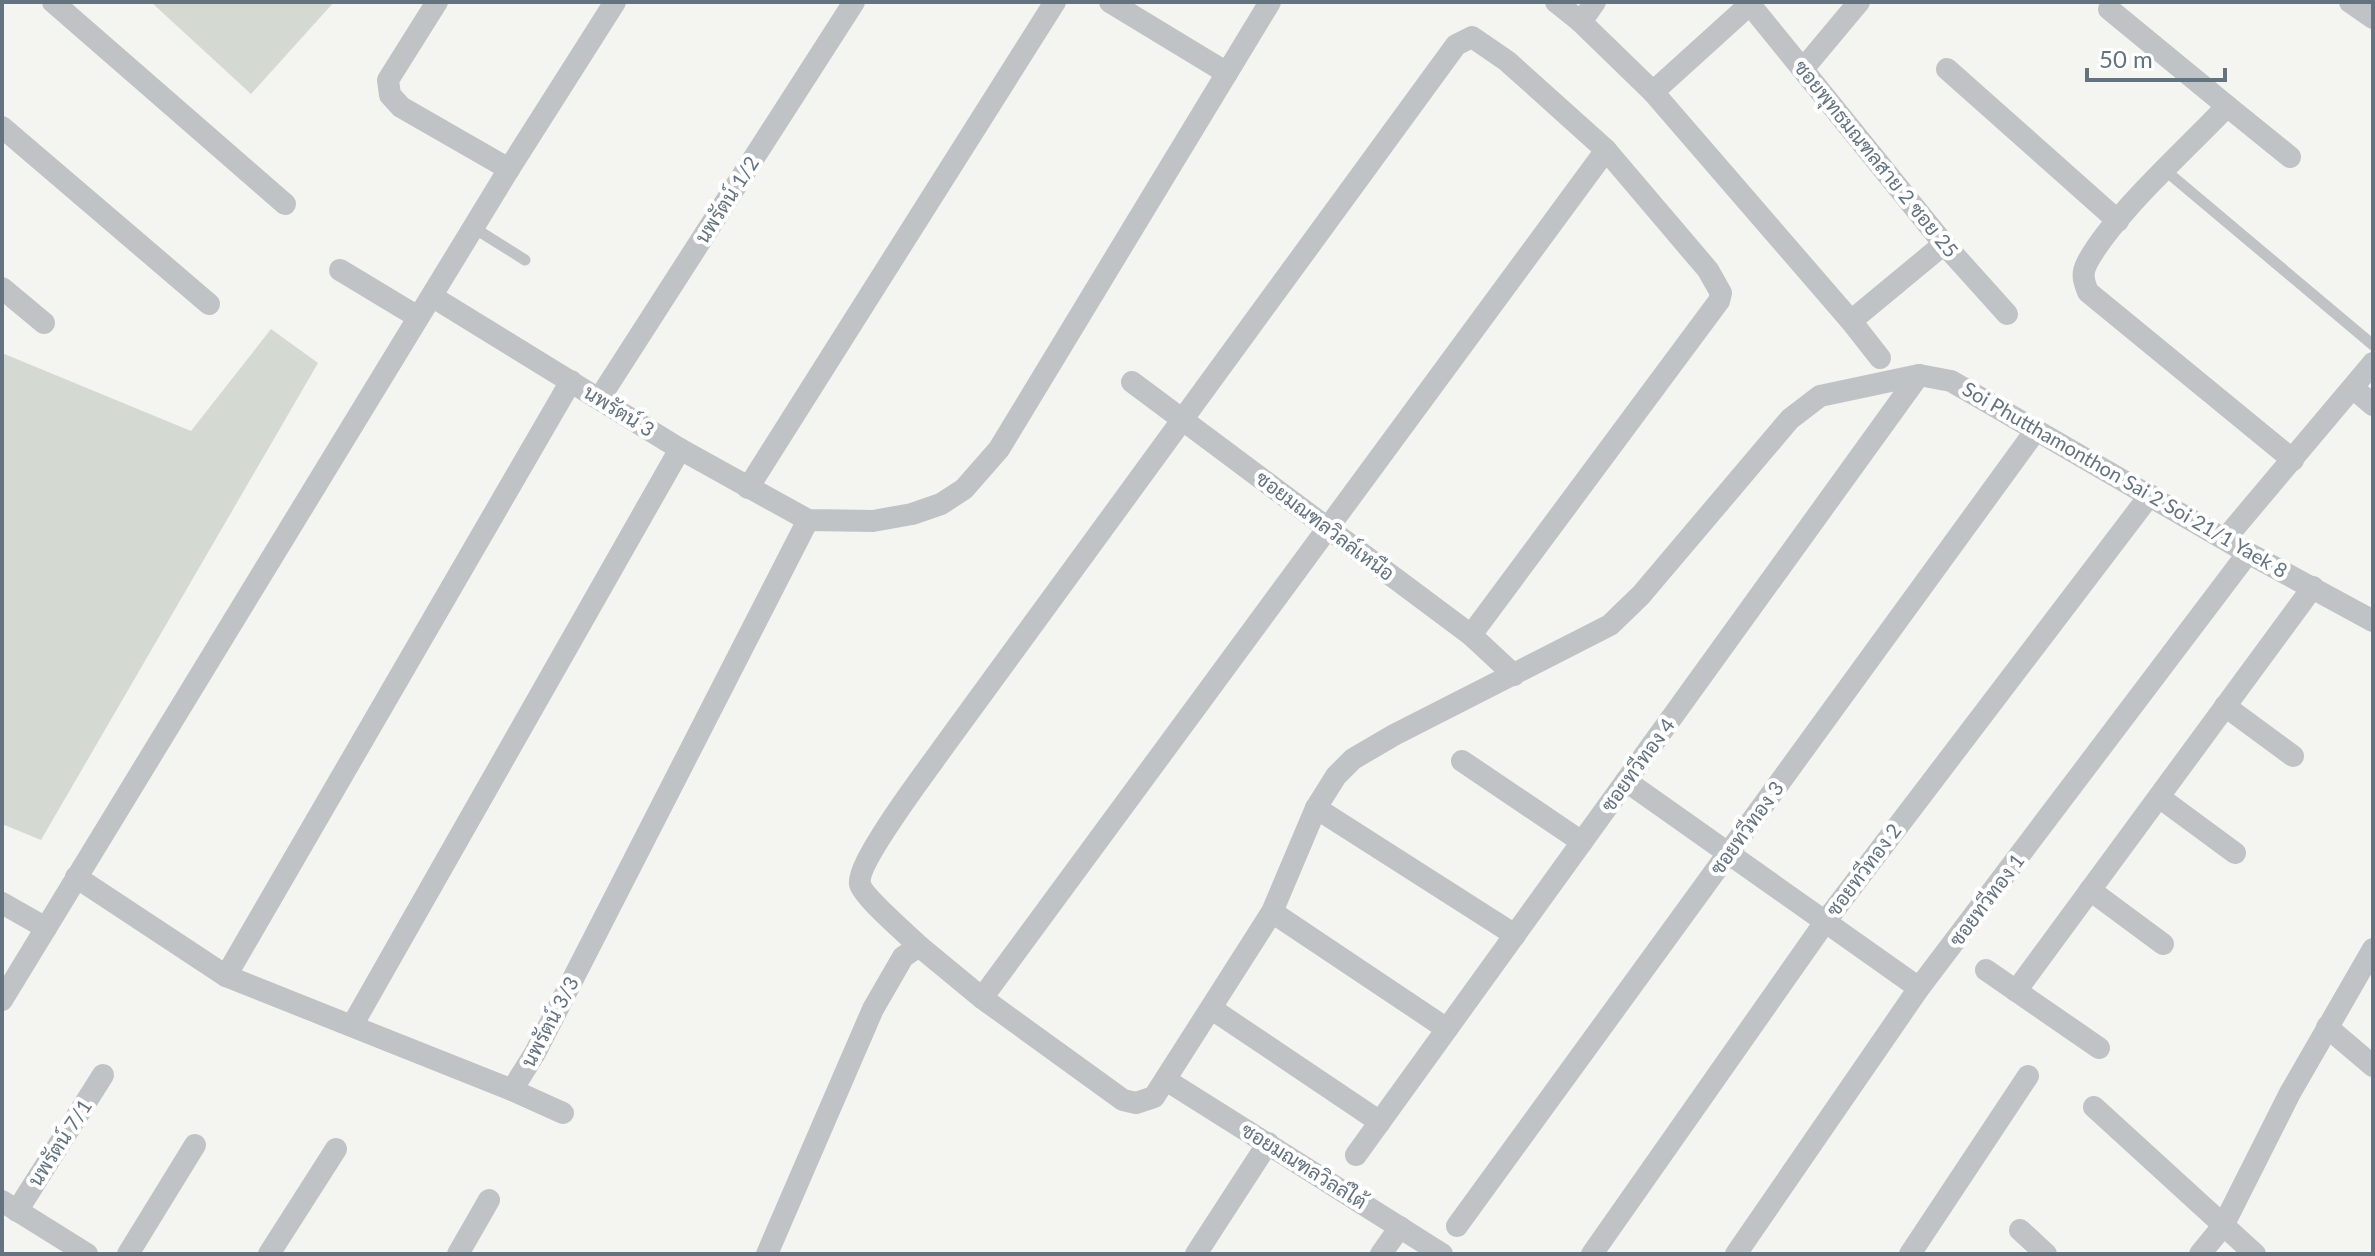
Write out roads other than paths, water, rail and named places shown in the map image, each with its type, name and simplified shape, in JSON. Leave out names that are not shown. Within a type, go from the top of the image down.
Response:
[{"type":"street","points":[[53,2],[285,204]]},
{"type":"street","points":[[437,2],[388,80],[390,95],[401,107],[509,169]]},
{"type":"street","points":[[2,1000],[418,317],[615,2]]},
{"type":"street","name":"นพรัตน์ 1/2","points":[[599,399],[854,2]]},
{"type":"street","points":[[748,488],[1055,2]]},
{"type":"street","points":[[808,520],[855,522],[912,514],[941,504],[964,489],[999,449],[1270,2]]},
{"type":"street","points":[[1556,2],[1653,92],[1880,358]]},
{"type":"street","points":[[1581,22],[1595,2]]},
{"type":"street","points":[[1803,69],[1859,2]]},
{"type":"street","points":[[2350,2],[2373,18]]},
{"type":"street","points":[[1114,3],[1227,73]]},
{"type":"street","points":[[1653,92],[1749,3]]},
{"type":"street","name":"ซอยพุทธมณฑลสาย 2 ซอย 25","points":[[1749,3],[1944,244],[2007,314]]},
{"type":"street","points":[[2109,9],[2290,157]]},
{"type":"street","points":[[1183,420],[1464,39],[1481,41],[1606,150],[1708,270],[1719,286],[1719,301],[1471,635]]},
{"type":"street","points":[[1947,69],[2118,221]]},
{"type":"street","points":[[2227,106],[2118,221],[2086,264],[2082,278],[2088,292],[2293,460]]},
{"type":"street","points":[[2,127],[209,304]]},
{"type":"street","points":[[982,998],[1606,150]]},
{"type":"street","points":[[1851,321],[1944,244]]},
{"type":"street","points":[[340,270],[418,317]]},
{"type":"street","points":[[2,288],[44,323]]},
{"type":"street","name":"นพรัตน์ 3","points":[[433,297],[680,449],[808,520]]},
{"type":"street","points":[[2225,539],[2373,363]]},
{"type":"street","name":"Soi Phutthamonthon Sai 2 Soi 21/1 Yaek 8","points":[[1183,420],[947,742],[865,864],[860,882],[862,889],[919,946],[982,998],[1123,1100],[1145,1102],[1166,1080],[1272,912],[1316,808],[1336,776],[1353,759],[1610,625],[1626,612],[1806,403],[1820,396],[1919,375],[1951,381],[2248,553],[2373,621]]},
{"type":"street","name":"ซอยทวีทอง 4","points":[[1356,1155],[1919,375]]},
{"type":"street","points":[[226,976],[571,381]]},
{"type":"street","name":"ซอยมณฑลวิลล์เหนือ","points":[[1132,382],[1471,635],[1514,675]]},
{"type":"street","points":[[2353,388],[2373,405]]},
{"type":"street","name":"ซอยทวีทอง 3","points":[[1457,1226],[2036,430]]},
{"type":"street","points":[[353,1024],[680,449]]},
{"type":"street","name":"ซอยทวีทอง 2","points":[[1592,1254],[1825,922],[2150,495]]},
{"type":"street","name":"นพรัตน์ 3/3","points":[[76,877],[226,976],[353,1024],[512,1090],[535,1053],[808,520]]},
{"type":"street","name":"ซอยทวีทอง 1","points":[[1736,1254],[1919,988],[2248,553]]},
{"type":"street","points":[[2016,991],[2313,587]]},
{"type":"street","points":[[2225,706],[2293,756]]},
{"type":"street","points":[[1462,761],[1582,842]]},
{"type":"street","points":[[1626,781],[1919,988]]},
{"type":"street","points":[[2159,797],[2235,853]]},
{"type":"street","points":[[1316,808],[1515,935]]},
{"type":"street","points":[[2090,890],[2163,944]]},
{"type":"street","points":[[2,903],[46,928]]},
{"type":"street","points":[[1272,912],[1447,1029]]},
{"type":"street","points":[[767,1254],[873,1009],[903,957],[919,946]]},
{"type":"street","points":[[2200,1254],[2223,1226],[2327,1027],[2373,949]]},
{"type":"street","points":[[1986,970],[2099,1048]]},
{"type":"street","points":[[1212,1009],[1380,1122]]},
{"type":"street","points":[[2327,1027],[2373,1066]]},
{"type":"street","name":"นพรัตน์ 7/1","points":[[9,1206],[103,1075]]},
{"type":"street","points":[[1910,1254],[2028,1076]]},
{"type":"street","name":"ซอยมณฑลวิลล์ใต้","points":[[1166,1080],[1442,1254]]},
{"type":"street","points":[[512,1090],[563,1113]]},
{"type":"street","points":[[2094,1107],[2255,1254]]},
{"type":"street","points":[[1196,1254],[1268,1143]]},
{"type":"street","points":[[128,1254],[195,1145]]},
{"type":"street","points":[[269,1254],[336,1149]]},
{"type":"street","points":[[458,1254],[489,1200]]},
{"type":"street","points":[[9,1206],[87,1254]]},
{"type":"street","points":[[1381,1254],[1400,1227]]},
{"type":"street","points":[[2020,1230],[2046,1254]]},
{"type":"lane","points":[[2166,171],[2373,345]]},
{"type":"lane","points":[[474,228],[525,260]]}]
